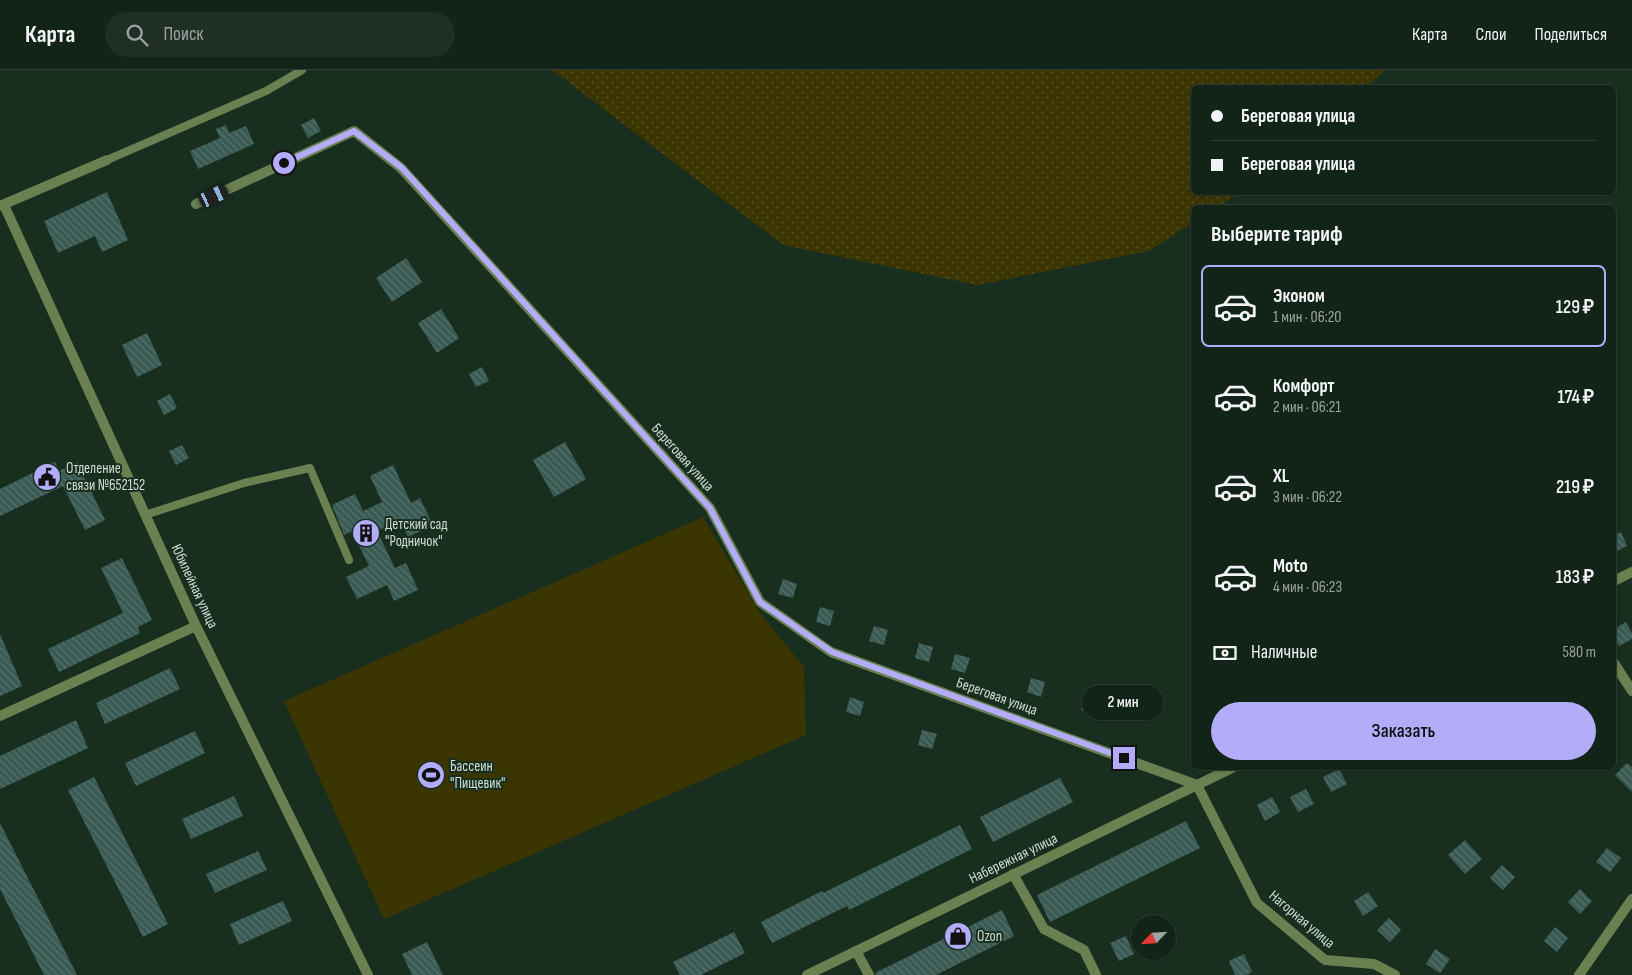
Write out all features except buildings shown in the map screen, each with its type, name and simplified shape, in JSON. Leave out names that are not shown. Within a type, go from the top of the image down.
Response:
[{"type":"street","name":"Береговая улица","points":[[196,204],[354,131],[402,168],[710,508],[760,602],[832,652],[1197,785]]},
{"type":"street","name":"Юбилейная улица","points":[[107,160],[2,206],[196,626],[368,975]]},
{"type":"street","points":[[1616,580],[1632,572]]},
{"type":"street","points":[[0,716],[196,626]]},
{"type":"street","points":[[1616,666],[1632,691]]},
{"type":"street","name":"Набережная улица","points":[[808,975],[1228,770]]},
{"type":"street","name":"Нагорная улица","points":[[1197,785],[1257,903],[1326,960],[1374,964],[1395,975]]},
{"type":"street","points":[[1013,874],[1044,929],[1084,950],[1096,975]]},
{"type":"street","points":[[1580,975],[1632,899]]},
{"type":"street","points":[[856,951],[868,975]]},
{"type":"lane","points":[[107,160],[266,91],[302,70]]},
{"type":"lane","points":[[145,514],[244,483],[310,468],[349,560]]},
{"type":"shaded area","points":[[552,70],[1385,70],[1369,85],[1191,85],[1191,195],[1237,195],[1220,205],[1191,205],[1191,224],[1149,251],[977,285],[783,245]]},
{"type":"shaded area","points":[[703,517],[762,616],[804,667],[806,735],[384,919],[284,701]]},
{"type":"place","name":"Отделение связи №652152","points":[[47,477]]},
{"type":"place","name":"Детский сад \"Родничок\"","points":[[366,533]]},
{"type":"place","name":"Бассеин \"Пищевик\"","points":[[431,775]]},
{"type":"place","name":"Ozon","points":[[958,936]]},
{"type":"route","points":[[284,163],[354,131],[402,168],[710,508],[760,602],[832,652],[1124,758]]}]
